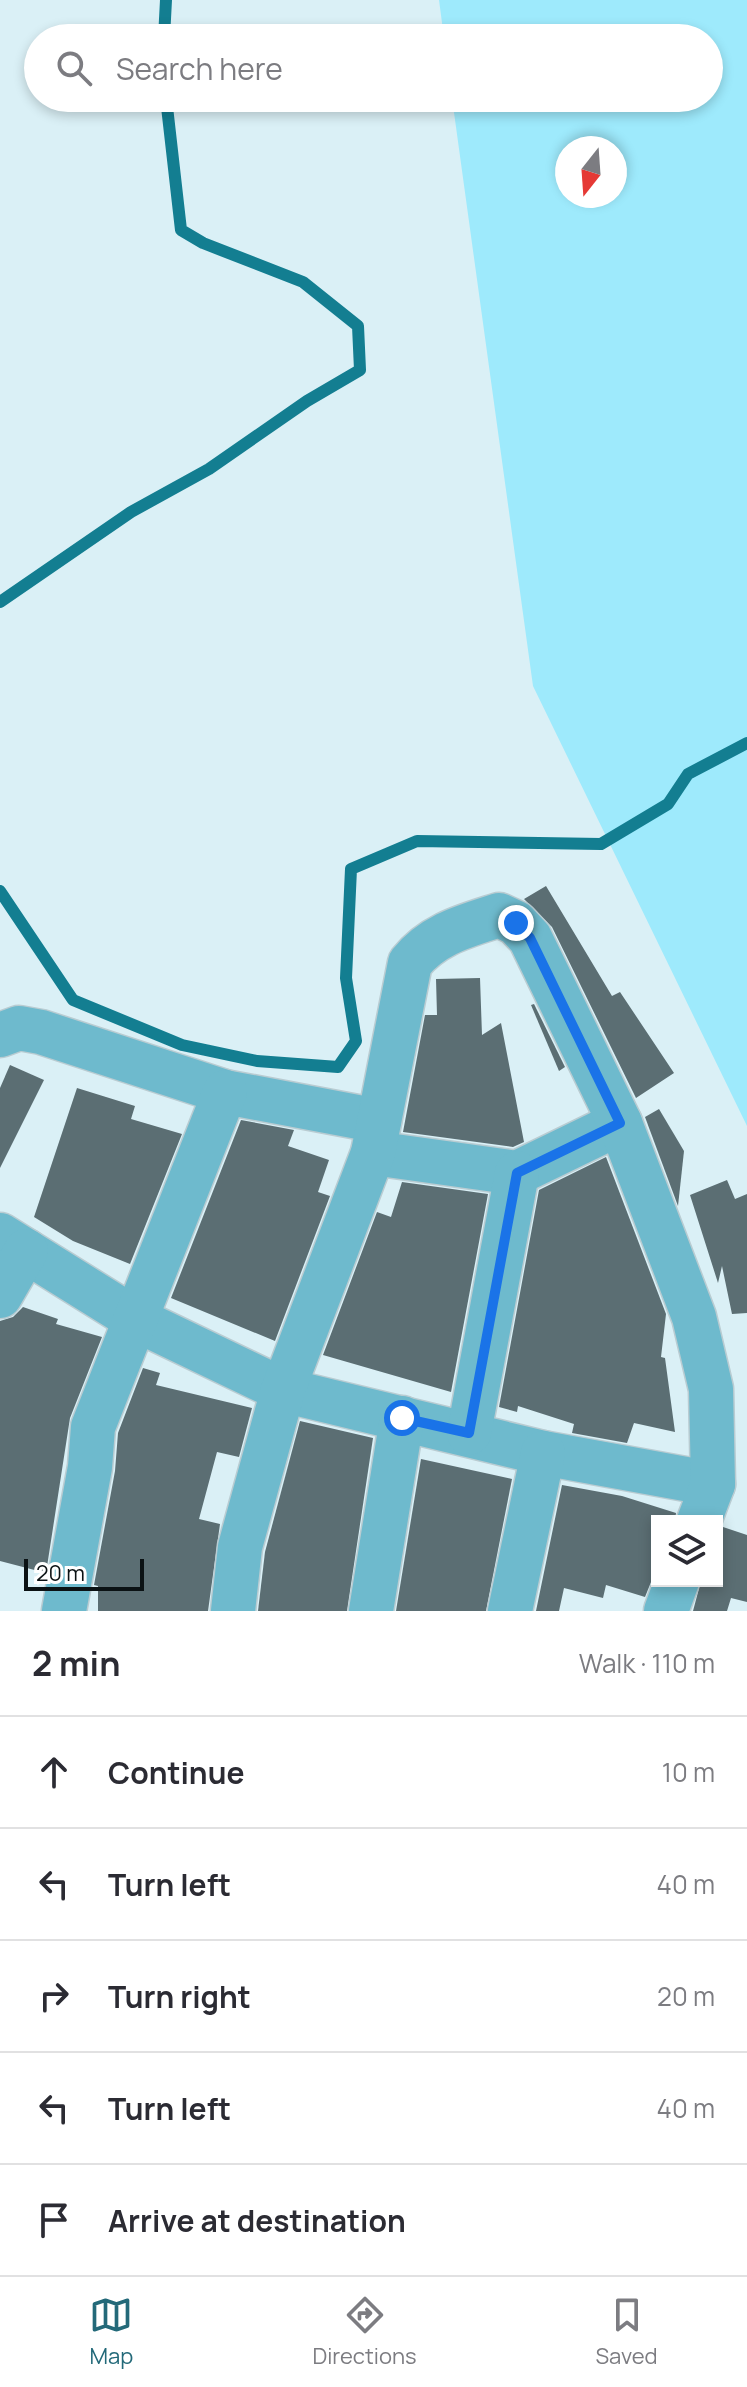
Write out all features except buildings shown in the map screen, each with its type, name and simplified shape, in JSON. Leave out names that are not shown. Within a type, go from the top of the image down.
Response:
[{"type":"street","points":[[0,1296],[13,1243],[135,1319],[283,1390],[469,1433],[706,1502],[711,1389],[694,1317],[620,1123],[530,938],[516,923],[499,915],[449,932],[422,948],[410,963],[376,1137],[283,1390],[240,1547],[233,1611]]},
{"type":"street","points":[[0,1035],[19,1028],[41,1032],[376,1137],[517,1173],[620,1123]]},
{"type":"street","points":[[62,1610],[90,1467],[93,1427],[225,1092]]},
{"type":"street","points":[[469,1433],[517,1173]]},
{"type":"street","points":[[371,1611],[402,1418]]},
{"type":"street","points":[[510,1611],[543,1453]]},
{"type":"street","points":[[666,1611],[675,1587]]},
{"type":"shaded area","points":[[439,0],[747,0],[747,1126],[533,686],[454,112],[723,112],[723,24],[442,24]]},
{"type":"waterway","points":[[165,24],[166,0]]},
{"type":"waterway","points":[[0,602],[131,512],[209,469],[307,401],[360,370],[358,326],[303,282],[203,243],[181,230],[168,112]]},
{"type":"waterway","points":[[0,891],[73,1000],[182,1045],[257,1061],[338,1067],[356,1041],[346,978],[351,869],[417,841],[601,844],[668,804],[688,774],[747,743]]},
{"type":"route","points":[[402,1418],[469,1433],[517,1173],[620,1123],[530,938],[516,923]]}]
